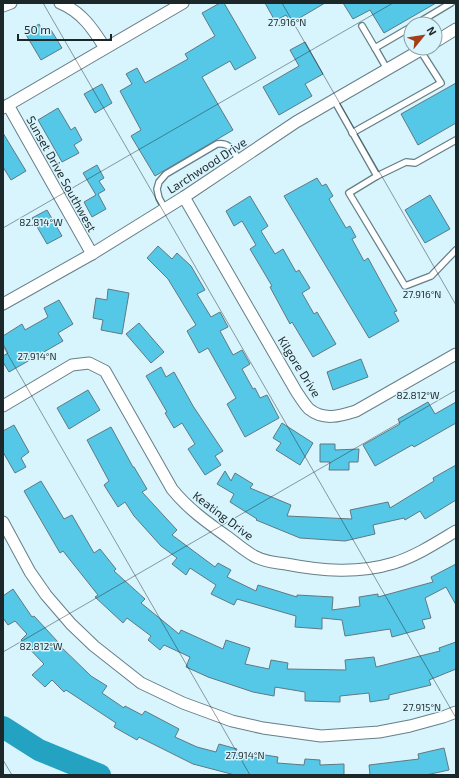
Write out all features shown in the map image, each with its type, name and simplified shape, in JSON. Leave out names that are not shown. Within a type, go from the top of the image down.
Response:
[{"type":"street","points":[[3,6],[11,3]]},
{"type":"street","points":[[60,3],[70,7],[89,24],[105,48]]},
{"type":"street","points":[[5,107],[183,3]]},
{"type":"street","points":[[443,37],[456,29]]},
{"type":"street","name":"Larchwood Drive","points":[[3,304],[92,254],[184,197],[296,122],[410,56]]},
{"type":"street","name":"Sunset Drive Southwest","points":[[5,107],[92,254]]},
{"type":"street","name":"Kilgore Drive","points":[[184,197],[296,391],[309,408],[322,416],[340,416],[356,410],[456,354]]},
{"type":"street","name":"Keating Drive","points":[[3,406],[72,365],[89,363],[106,371],[172,488],[182,502],[196,515],[255,556],[279,563],[316,570],[350,571],[371,568],[395,563],[426,549],[456,531]]},
{"type":"street","points":[[3,522],[30,572],[71,624],[94,646],[142,683],[183,703],[232,721],[263,728],[321,736],[379,732],[443,718],[456,712]]},
{"type":"lane","points":[[429,16],[451,3]]},
{"type":"lane","points":[[362,26],[387,69]]},
{"type":"lane","points":[[375,48],[403,32]]},
{"type":"lane","points":[[352,133],[441,83],[426,56]]},
{"type":"lane","points":[[334,100],[377,176]]},
{"type":"lane","points":[[456,140],[415,163],[406,162],[377,176],[349,193],[405,286],[431,276],[456,250]]},
{"type":"lane","points":[[165,209],[159,198],[157,188],[159,182],[166,174],[217,144],[223,143],[228,145],[240,160]]},
{"type":"building","points":[[220,3],[224,3],[256,58],[235,70],[230,61],[202,77],[233,130],[155,176],[131,136],[141,130],[120,91],[132,84],[126,74],[137,68],[145,83],[188,59],[185,54],[215,36],[202,13]]},
{"type":"building","points":[[265,3],[325,3],[291,23],[286,15],[275,21]]},
{"type":"building","points":[[343,3],[436,3],[413,16],[403,16],[403,22],[384,33],[370,10],[353,19]]},
{"type":"building","points":[[39,24],[44,34],[51,30],[62,48],[41,60],[25,33]]},
{"type":"building","points":[[305,42],[323,74],[305,84],[312,96],[279,115],[263,87],[299,66],[290,50]]},
{"type":"building","points":[[456,83],[456,123],[418,145],[401,114]]},
{"type":"building","points":[[102,84],[112,103],[95,113],[84,94]]},
{"type":"building","points":[[58,108],[71,130],[75,127],[82,140],[74,145],[79,153],[62,162],[38,120]]},
{"type":"building","points":[[3,133],[26,171],[11,180],[3,167]]},
{"type":"building","points":[[97,165],[104,178],[99,181],[105,190],[98,194],[106,209],[92,217],[84,202],[96,195],[83,173]]},
{"type":"building","points":[[317,178],[322,186],[326,184],[333,196],[329,199],[346,228],[350,226],[356,237],[352,239],[364,261],[368,258],[397,311],[394,312],[399,321],[369,338],[284,196]]},
{"type":"building","points":[[430,195],[450,229],[425,243],[405,210]]},
{"type":"building","points":[[250,196],[268,226],[261,231],[275,254],[283,249],[296,272],[299,270],[310,288],[302,293],[314,314],[317,312],[336,344],[313,357],[292,322],[290,324],[270,287],[272,286],[250,249],[256,245],[242,221],[234,226],[226,211]]},
{"type":"building","points":[[47,210],[62,236],[47,244],[32,218]]},
{"type":"building","points":[[158,246],[172,259],[177,253],[191,266],[205,290],[197,294],[211,317],[220,312],[228,327],[220,331],[233,355],[242,350],[250,364],[242,369],[253,389],[255,388],[260,398],[267,395],[279,418],[245,437],[227,404],[236,398],[208,348],[199,353],[187,331],[196,325],[168,279],[147,258]]},
{"type":"building","points":[[108,289],[129,293],[122,334],[101,330],[103,320],[93,318],[96,298],[107,300]]},
{"type":"building","points":[[59,300],[73,324],[58,333],[63,341],[9,372],[3,362],[3,356],[8,353],[3,344],[3,336],[22,324],[25,330],[48,317],[44,308]]},
{"type":"building","points":[[139,323],[164,352],[151,363],[126,334]]},
{"type":"building","points":[[361,359],[368,377],[333,390],[327,372]]},
{"type":"building","points":[[161,367],[166,377],[174,372],[193,406],[223,451],[215,456],[221,465],[205,475],[188,449],[195,444],[182,423],[174,428],[165,413],[167,412],[146,376]]},
{"type":"building","points":[[88,390],[100,410],[69,429],[57,408]]},
{"type":"building","points":[[428,402],[435,414],[456,402],[456,423],[414,447],[412,445],[375,466],[363,445],[400,424],[398,419]]},
{"type":"building","points":[[282,423],[313,443],[300,465],[276,450],[281,443],[273,438]]},
{"type":"building","points":[[14,425],[29,452],[21,458],[26,467],[15,473],[3,452],[3,431]]},
{"type":"building","points":[[111,427],[147,489],[142,492],[177,530],[172,535],[215,567],[218,563],[231,570],[227,577],[256,591],[258,585],[297,597],[297,595],[333,597],[332,610],[360,606],[359,597],[378,594],[378,597],[433,582],[431,577],[456,564],[456,605],[446,587],[425,598],[431,618],[422,620],[425,628],[392,637],[390,629],[345,636],[342,620],[322,618],[322,629],[295,627],[296,616],[237,599],[234,605],[211,594],[216,585],[190,568],[186,575],[172,564],[177,558],[161,546],[134,516],[125,502],[118,507],[104,485],[109,481],[87,440]]},
{"type":"building","points":[[320,444],[335,444],[335,450],[359,449],[358,462],[349,462],[349,470],[329,470],[330,462],[320,462]]},
{"type":"building","points":[[456,465],[456,500],[425,519],[420,511],[405,520],[404,518],[373,525],[375,534],[345,541],[300,538],[256,520],[257,519],[230,502],[234,494],[217,484],[225,471],[231,481],[235,473],[253,484],[250,488],[291,505],[287,516],[352,519],[350,510],[388,502],[390,508],[434,481],[433,478]]},
{"type":"building","points":[[41,481],[64,519],[72,515],[94,553],[100,549],[116,569],[114,571],[145,599],[141,603],[179,634],[181,630],[223,649],[226,640],[250,648],[245,664],[269,669],[271,660],[288,663],[287,669],[346,670],[345,660],[374,657],[376,667],[440,651],[439,648],[456,642],[456,669],[429,680],[431,685],[389,695],[389,699],[370,702],[369,693],[340,696],[340,702],[305,701],[305,692],[275,687],[274,696],[253,692],[208,677],[186,667],[190,657],[164,645],[160,650],[148,640],[151,636],[127,618],[123,623],[95,597],[98,595],[63,551],[60,553],[24,491]]},
{"type":"building","points":[[13,589],[32,617],[34,616],[58,642],[57,643],[91,676],[107,686],[102,693],[124,708],[125,706],[142,715],[145,711],[179,729],[175,737],[197,747],[216,752],[219,744],[237,749],[235,753],[264,759],[265,755],[278,757],[277,763],[304,765],[305,759],[320,760],[320,765],[344,764],[344,775],[235,775],[193,764],[139,737],[137,740],[114,727],[116,723],[66,690],[64,692],[52,680],[45,687],[32,675],[44,664],[21,640],[27,634],[15,621],[8,625],[3,618],[3,596]]},
{"type":"building","points":[[444,748],[449,770],[426,775],[370,775],[369,765],[419,759],[418,754]]},
{"type":"waterway","points":[[3,727],[39,750],[100,775]]}]
